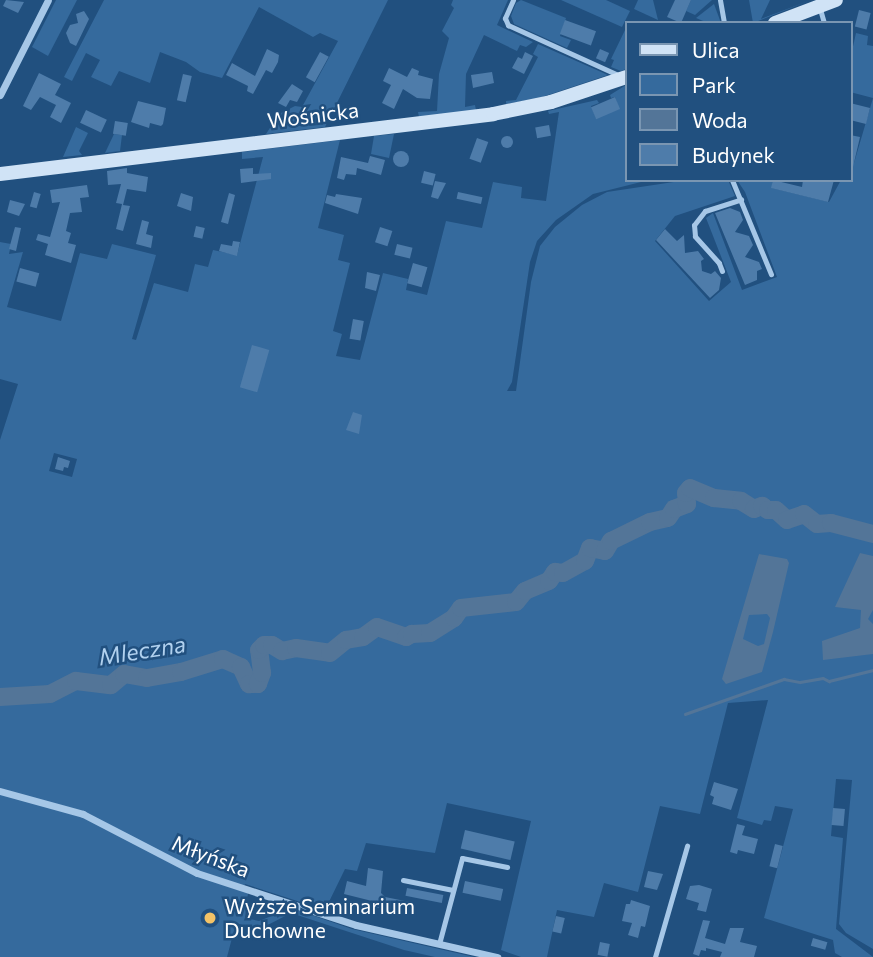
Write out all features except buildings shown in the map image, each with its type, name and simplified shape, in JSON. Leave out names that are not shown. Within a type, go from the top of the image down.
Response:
[{"type":"street","points":[[0,94],[48,0]]},
{"type":"street","points":[[781,21],[825,3]]},
{"type":"street","name":"Wośnicka","points":[[0,174],[494,114],[551,102],[624,78]]},
{"type":"street","name":"Młyńska","points":[[0,791],[83,814],[197,873],[356,925],[498,957]]},
{"type":"lane","points":[[513,0],[505,18],[511,27],[624,78]]},
{"type":"lane","points":[[720,0],[724,21]]},
{"type":"lane","points":[[824,21],[825,3]]},
{"type":"lane","points":[[733,182],[771,274]]},
{"type":"lane","points":[[722,271],[719,263],[695,236],[694,225],[705,211],[741,199]]},
{"type":"lane","points":[[656,957],[687,846]]},
{"type":"lane","points":[[439,944],[463,857],[508,867]]},
{"type":"lane","points":[[403,880],[453,890]]},
{"type":"green space","points":[[56,0],[77,0],[48,56],[32,47]]},
{"type":"green space","points":[[104,0],[388,0],[325,127],[266,134],[279,114],[295,106],[302,107],[338,41],[320,33],[313,37],[259,7],[222,78],[200,72],[186,62],[160,52],[150,83],[119,71],[111,86],[91,77],[100,60],[86,53],[72,81],[64,77]]},
{"type":"green space","points":[[453,0],[508,0],[497,25],[533,42],[526,47],[520,45],[517,51],[484,35],[466,74],[465,107],[475,105],[476,110],[419,117],[418,112],[437,111],[439,74],[449,38],[442,31],[454,8],[451,5]]},
{"type":"green space","points":[[521,0],[566,18],[560,36],[571,40],[567,48],[514,24],[511,16],[516,3]]},
{"type":"green space","points":[[561,0],[606,0],[630,11],[622,27]]},
{"type":"green space","points":[[638,0],[653,0],[658,20],[634,9]]},
{"type":"green space","points":[[691,0],[712,0],[695,15],[686,11]]},
{"type":"green space","points":[[749,0],[770,0],[761,19],[811,0],[758,21],[753,21]]},
{"type":"green space","points":[[714,4],[720,21],[703,21],[696,18]]},
{"type":"green space","points":[[624,32],[624,70],[611,67],[614,60],[611,59]]},
{"type":"green space","points":[[856,33],[868,36],[867,45],[873,46],[873,98],[852,93],[852,51]]},
{"type":"green space","points":[[538,44],[608,75],[539,98],[506,104],[506,101],[516,100],[538,57],[533,54]]},
{"type":"green space","points":[[624,86],[624,182],[641,182],[593,194],[556,220],[537,241],[530,262],[512,382],[507,391],[516,391],[531,282],[540,246],[555,227],[582,205],[607,192],[674,182],[729,182],[735,196],[675,216],[655,241],[709,301],[731,282],[706,218],[713,213],[742,290],[777,277],[745,192],[738,182],[773,182],[772,188],[829,202],[840,182],[852,182],[852,164],[873,98],[873,949],[846,933],[839,924],[852,780],[836,779],[831,836],[843,838],[836,929],[873,957],[842,957],[835,953],[833,940],[764,918],[793,809],[775,806],[771,821],[764,820],[762,825],[737,818],[768,700],[728,703],[700,814],[660,806],[638,892],[604,883],[594,917],[557,910],[547,957],[521,957],[501,950],[531,821],[447,803],[435,853],[366,843],[357,871],[345,869],[325,910],[245,884],[242,891],[248,893],[245,918],[259,921],[291,908],[352,929],[474,957],[435,957],[404,950],[291,913],[258,930],[236,923],[227,957],[0,957],[0,440],[18,384],[0,379],[0,242],[11,244],[9,254],[23,252],[7,307],[61,321],[80,253],[107,259],[112,244],[156,255],[132,339],[136,340],[154,283],[188,292],[195,264],[208,267],[213,250],[237,255],[263,157],[242,159],[242,152],[340,140],[318,228],[344,235],[338,260],[350,263],[333,331],[342,334],[336,356],[360,360],[383,273],[408,279],[406,290],[427,295],[446,221],[482,228],[493,182],[522,187],[521,198],[546,201],[559,112],[549,114],[548,111],[597,100],[599,103],[591,106],[596,118],[619,109],[615,97],[611,98],[610,95]],"holes":[[[54,453],[77,459],[72,477],[49,471]]]},
{"type":"green space","points":[[76,127],[88,133],[79,151],[82,155],[63,157]]},
{"type":"green space","points":[[114,134],[122,135],[120,151],[105,153]]},
{"type":"green space","points":[[394,134],[389,158],[371,154],[374,136]]},
{"type":"water","points":[[860,553],[873,556],[873,610],[868,619],[873,624],[873,654],[823,660],[822,641],[860,628],[861,610],[835,607]]},
{"type":"water","points":[[759,554],[787,559],[789,563],[762,672],[726,684],[722,679]],"holes":[[[767,614],[770,618],[764,644],[758,646],[743,639],[749,615]]]},
{"type":"waterway","name":"Mleczna","points":[[0,697],[50,694],[76,681],[111,685],[124,674],[147,678],[181,672],[223,659],[241,667],[249,684],[258,684],[262,673],[259,650],[264,645],[272,645],[282,651],[296,648],[330,653],[346,640],[363,637],[377,627],[406,637],[430,633],[454,618],[461,608],[516,602],[525,591],[549,581],[555,572],[563,573],[585,561],[590,548],[605,551],[611,541],[650,522],[668,518],[674,509],[687,504],[686,493],[690,488],[714,498],[741,501],[754,509],[762,506],[768,510],[776,510],[787,520],[804,514],[817,524],[831,523],[873,534]]},
{"type":"waterway","points":[[685,714],[784,679],[800,682],[823,678],[829,681],[873,670]]},
{"type":"place","name":"Wyższe Seminarium Duchowne","points":[[210,918]]}]
